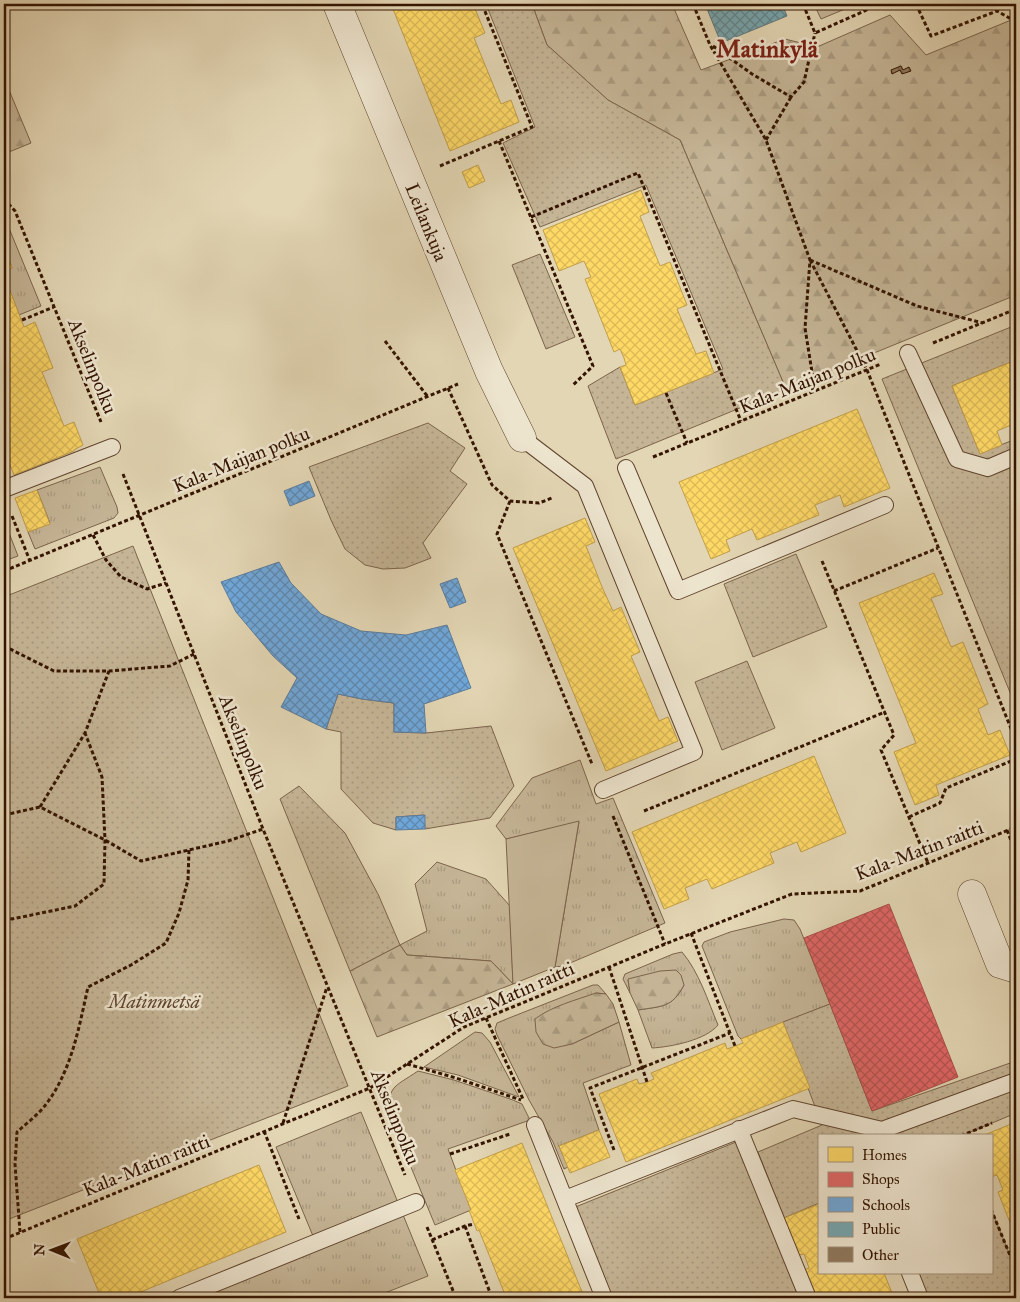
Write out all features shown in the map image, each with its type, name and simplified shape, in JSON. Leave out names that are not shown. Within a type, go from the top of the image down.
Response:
[{"type":"street","name":"Leilankuja","points":[[337,4],[489,371],[522,438]]},
{"type":"street","points":[[972,894],[1000,964],[1016,969]]},
{"type":"lane","points":[[908,353],[957,459],[988,468],[1016,456]]},
{"type":"lane","points":[[522,438],[585,486],[694,752],[603,790]]},
{"type":"lane","points":[[4,495],[112,447]]},
{"type":"lane","points":[[626,468],[678,591],[885,505]]},
{"type":"lane","points":[[565,1199],[792,1109],[882,1133],[1016,1081]]},
{"type":"lane","points":[[536,1126],[604,1298]]},
{"type":"lane","points":[[739,1129],[808,1298]]},
{"type":"lane","points":[[178,1298],[416,1202]]},
{"type":"lane","points":[[910,1274],[920,1298]]},
{"type":"path","points":[[435,169],[532,127],[482,4]]},
{"type":"path","points":[[693,4],[710,45],[766,140],[810,260],[867,370],[1016,741]]},
{"type":"path","points":[[766,140],[792,97],[804,82],[815,33],[803,4]]},
{"type":"path","points":[[815,33],[880,4]]},
{"type":"path","points":[[916,4],[931,36],[998,11],[1013,20],[1016,27]]},
{"type":"path","points":[[710,45],[752,74],[792,97]]},
{"type":"path","points":[[499,141],[593,366],[572,386]]},
{"type":"path","points":[[531,217],[638,173],[741,422]]},
{"type":"path","name":"Akselinpolku","points":[[4,199],[15,211],[140,516],[263,829],[456,1298]]},
{"type":"path","points":[[810,260],[917,306],[983,323]]},
{"type":"path","points":[[810,260],[806,328],[815,391]]},
{"type":"path","points":[[22,320],[54,307]]},
{"type":"path","name":"Kala-Maijan polku","points":[[626,468],[1016,309]]},
{"type":"path","points":[[385,341],[428,397]]},
{"type":"path","name":"Kala-Maijan polku","points":[[4,571],[489,371]]},
{"type":"path","points":[[666,392],[687,443]]},
{"type":"path","points":[[4,495],[30,560]]},
{"type":"path","points":[[510,501],[497,534],[665,944]]},
{"type":"path","points":[[94,535],[106,560],[121,577],[147,589],[166,584]]},
{"type":"path","points":[[812,535],[894,735],[881,750],[928,863]]},
{"type":"path","points":[[834,591],[938,548]]},
{"type":"path","points":[[4,646],[54,671],[109,671],[170,666],[194,654]]},
{"type":"path","points":[[40,807],[85,733],[109,671]]},
{"type":"path","points":[[644,811],[885,712]]},
{"type":"path","points":[[4,917],[12,918],[75,906],[104,884],[105,840],[102,777],[85,733]]},
{"type":"path","points":[[909,817],[940,803],[946,788],[1016,759]]},
{"type":"path","points":[[4,814],[40,807],[105,840],[141,861],[228,841],[263,829]]},
{"type":"path","name":"Kala-Matin raitti","points":[[4,1239],[370,1088],[464,1027],[691,933],[792,894],[860,890],[1016,827]]},
{"type":"path","points":[[1007,830],[1016,854]]},
{"type":"path","points":[[20,1232],[15,1164],[17,1132],[46,1104],[59,1084],[77,1039],[88,987],[131,965],[166,943],[188,880],[189,850]]},
{"type":"path","points":[[691,933],[735,1046]]},
{"type":"path","points":[[608,967],[643,1068],[646,1082]]},
{"type":"path","points":[[283,1124],[328,986]]},
{"type":"path","points":[[407,1064],[524,1101],[486,1018]]},
{"type":"path","points":[[624,1176],[590,1088],[730,1033]]},
{"type":"path","points":[[966,1134],[998,1121]]},
{"type":"path","points":[[450,1154],[536,1126]]},
{"type":"path","points":[[264,1131],[310,1245]]},
{"type":"path","points":[[992,1211],[1016,1270]]},
{"type":"path","points":[[432,1240],[474,1224]]},
{"type":"path","points":[[465,1226],[492,1298]]},
{"type":"green space","points":[[486,4],[532,4],[547,45],[608,100],[680,140],[786,389],[616,459],[588,386],[620,367],[635,405],[723,369],[646,185],[540,227],[503,143],[535,127]]},
{"type":"green space","points":[[532,4],[672,4],[701,70],[785,39],[817,47],[890,15],[926,55],[1016,18],[1016,295],[786,389],[680,140],[608,100],[547,45]]},
{"type":"green space","points":[[814,4],[857,4],[821,19]]},
{"type":"green space","points":[[4,78],[31,143],[4,154]]},
{"type":"green space","points":[[4,216],[41,306],[19,315],[4,275],[4,271],[12,268],[4,246]]},
{"type":"green space","points":[[540,254],[575,337],[546,349],[512,265]]},
{"type":"green space","points":[[1016,325],[1016,360],[952,386],[980,453],[1016,439],[1016,707],[882,379]]},
{"type":"green space","points":[[428,423],[465,448],[450,471],[467,484],[423,543],[431,558],[405,568],[383,569],[365,565],[345,549],[309,467]]},
{"type":"green space","points":[[100,467],[118,513],[114,518],[35,549],[28,532],[50,523],[37,490]]},
{"type":"green space","points":[[4,520],[18,556],[4,561]]},
{"type":"green space","name":"Matinmetsä","points":[[133,546],[348,1086],[4,1221],[4,597]]},
{"type":"green space","points":[[796,554],[827,627],[753,657],[724,584]]},
{"type":"green space","points":[[747,661],[775,728],[722,750],[695,682]]},
{"type":"green space","points":[[338,694],[394,703],[394,732],[426,733],[491,726],[514,786],[490,818],[425,829],[424,815],[396,817],[396,830],[373,823],[341,789],[341,732],[326,729]]},
{"type":"green space","points":[[580,760],[596,804],[613,798],[665,923],[563,966],[555,967],[579,822],[506,839],[496,826],[532,778]]},
{"type":"green space","points":[[299,786],[345,833],[378,894],[400,945],[350,971],[280,799]]},
{"type":"green space","points":[[579,821],[555,967],[513,984],[506,839]]},
{"type":"green space","points":[[437,862],[486,879],[510,906],[513,984],[491,961],[407,955],[400,945],[427,931],[415,884]]},
{"type":"green space","points":[[784,919],[794,920],[800,929],[830,1004],[741,1039],[738,1036],[702,946],[704,942],[730,932]]},
{"type":"green space","points":[[400,945],[407,955],[491,961],[513,984],[377,1037],[350,971]]},
{"type":"green space","points":[[682,952],[698,978],[718,1025],[697,1039],[652,1048],[638,1010],[666,1005],[680,993],[684,985],[628,980],[630,993],[623,979],[625,974]]},
{"type":"green space","points":[[676,970],[681,975],[684,985],[680,993],[666,1005],[638,1010],[630,993],[628,979],[660,971]]},
{"type":"green space","points":[[593,985],[598,985],[606,994],[596,993],[572,1044],[619,1022],[631,1065],[583,1083],[599,1130],[559,1146],[568,1167],[564,1169],[553,1142],[529,1100],[495,1029],[497,1023]]},
{"type":"green space","points":[[596,993],[606,994],[613,1004],[619,1022],[572,1044],[554,1048],[543,1044],[536,1032],[535,1019],[556,1007]]},
{"type":"green space","points":[[830,1004],[872,1111],[1016,1061],[1016,1113],[966,1134],[818,1134],[818,1203],[784,1218],[758,1152],[822,1125],[783,1022]]},
{"type":"green space","points":[[475,1032],[482,1033],[490,1042],[519,1097],[458,1075],[424,1067]]},
{"type":"green space","points":[[418,1071],[454,1080],[513,1100],[522,1104],[530,1120],[448,1149],[471,1210],[435,1225],[391,1119],[390,1100],[393,1089]]},
{"type":"green space","points":[[361,1112],[428,1276],[372,1298],[196,1298],[318,1248],[276,1147]]},
{"type":"green space","points":[[736,1142],[800,1298],[610,1298],[573,1208]]},
{"type":"green space","points":[[992,1211],[1016,1270],[1016,1298],[927,1298],[917,1274],[992,1274]]},
{"type":"building: Homes","points":[[391,4],[473,4],[485,33],[474,38],[501,104],[511,100],[519,122],[450,151]]},
{"type":"building: Homes","points":[[478,165],[485,181],[469,188],[462,172]]},
{"type":"building: Homes","points":[[641,190],[649,212],[640,216],[660,266],[670,262],[687,305],[677,309],[696,354],[706,351],[714,373],[635,405],[620,367],[626,365],[624,358],[620,349],[614,352],[585,279],[591,277],[584,261],[559,271],[543,230]]},
{"type":"building: Homes","points":[[4,246],[12,268],[4,271]]},
{"type":"building: Homes","points":[[4,275],[24,327],[35,322],[53,368],[42,372],[64,426],[74,422],[83,445],[74,451],[14,475],[4,450]]},
{"type":"building: Homes","points":[[1016,360],[1016,423],[997,431],[1002,445],[980,454],[952,386]]},
{"type":"building: Homes","points":[[857,409],[890,488],[844,507],[840,495],[815,505],[819,515],[757,540],[752,529],[726,540],[730,551],[711,559],[679,482]]},
{"type":"building: Homes","points":[[37,490],[50,524],[28,532],[15,498]]},
{"type":"building: Homes","points":[[585,518],[595,542],[586,546],[602,587],[613,611],[621,607],[640,652],[631,656],[659,721],[668,717],[678,741],[606,771],[513,548]]},
{"type":"building: Homes","points":[[934,573],[943,594],[931,598],[951,647],[963,642],[988,704],[978,709],[988,735],[1000,730],[1010,755],[936,785],[939,795],[915,805],[894,752],[916,743],[859,603]]},
{"type":"building: Homes","points":[[814,756],[846,833],[801,852],[797,842],[770,853],[774,863],[712,889],[707,879],[685,888],[689,899],[664,909],[632,832]]},
{"type":"building: Homes","points":[[783,1022],[810,1088],[626,1162],[599,1094],[637,1079],[639,1084],[647,1082],[654,1079],[651,1073],[725,1043],[727,1049],[743,1043],[741,1039]]},
{"type":"building: Homes","points":[[1016,1122],[1016,1238],[998,1192],[1003,1190],[997,1175],[992,1177],[992,1134],[987,1134]]},
{"type":"building: Homes","points":[[599,1130],[610,1157],[570,1173],[559,1146]]},
{"type":"building: Homes","points":[[522,1143],[585,1298],[504,1298],[506,1297],[479,1230],[477,1231],[455,1170]]},
{"type":"building: Homes","points":[[259,1165],[286,1232],[126,1298],[101,1298],[77,1239]]},
{"type":"building: Homes","points":[[818,1204],[818,1274],[884,1274],[894,1298],[815,1298],[804,1270],[809,1268],[804,1254],[798,1255],[784,1218]]},
{"type":"building: Shops","points":[[889,904],[958,1077],[872,1111],[804,938]]},
{"type":"building: Schools","points":[[309,481],[315,496],[290,506],[284,491]]},
{"type":"building: Schools","points":[[279,562],[291,583],[321,614],[361,631],[406,635],[447,625],[471,688],[424,704],[426,733],[394,732],[394,703],[338,694],[326,729],[281,707],[297,678],[273,656],[236,612],[221,582]]},
{"type":"building: Schools","points":[[457,578],[466,602],[450,608],[440,584]]},
{"type":"building: Schools","points":[[425,815],[425,829],[396,830],[396,817]]},
{"type":"building: Public","points":[[705,4],[782,4],[787,16],[721,43]]},
{"type":"building: Other","points":[[901,66],[903,70],[909,67],[911,71],[902,74],[900,70],[892,74],[891,70]]},
{"type":"district","name":"Matinkylä","points":[[767,49]]}]
